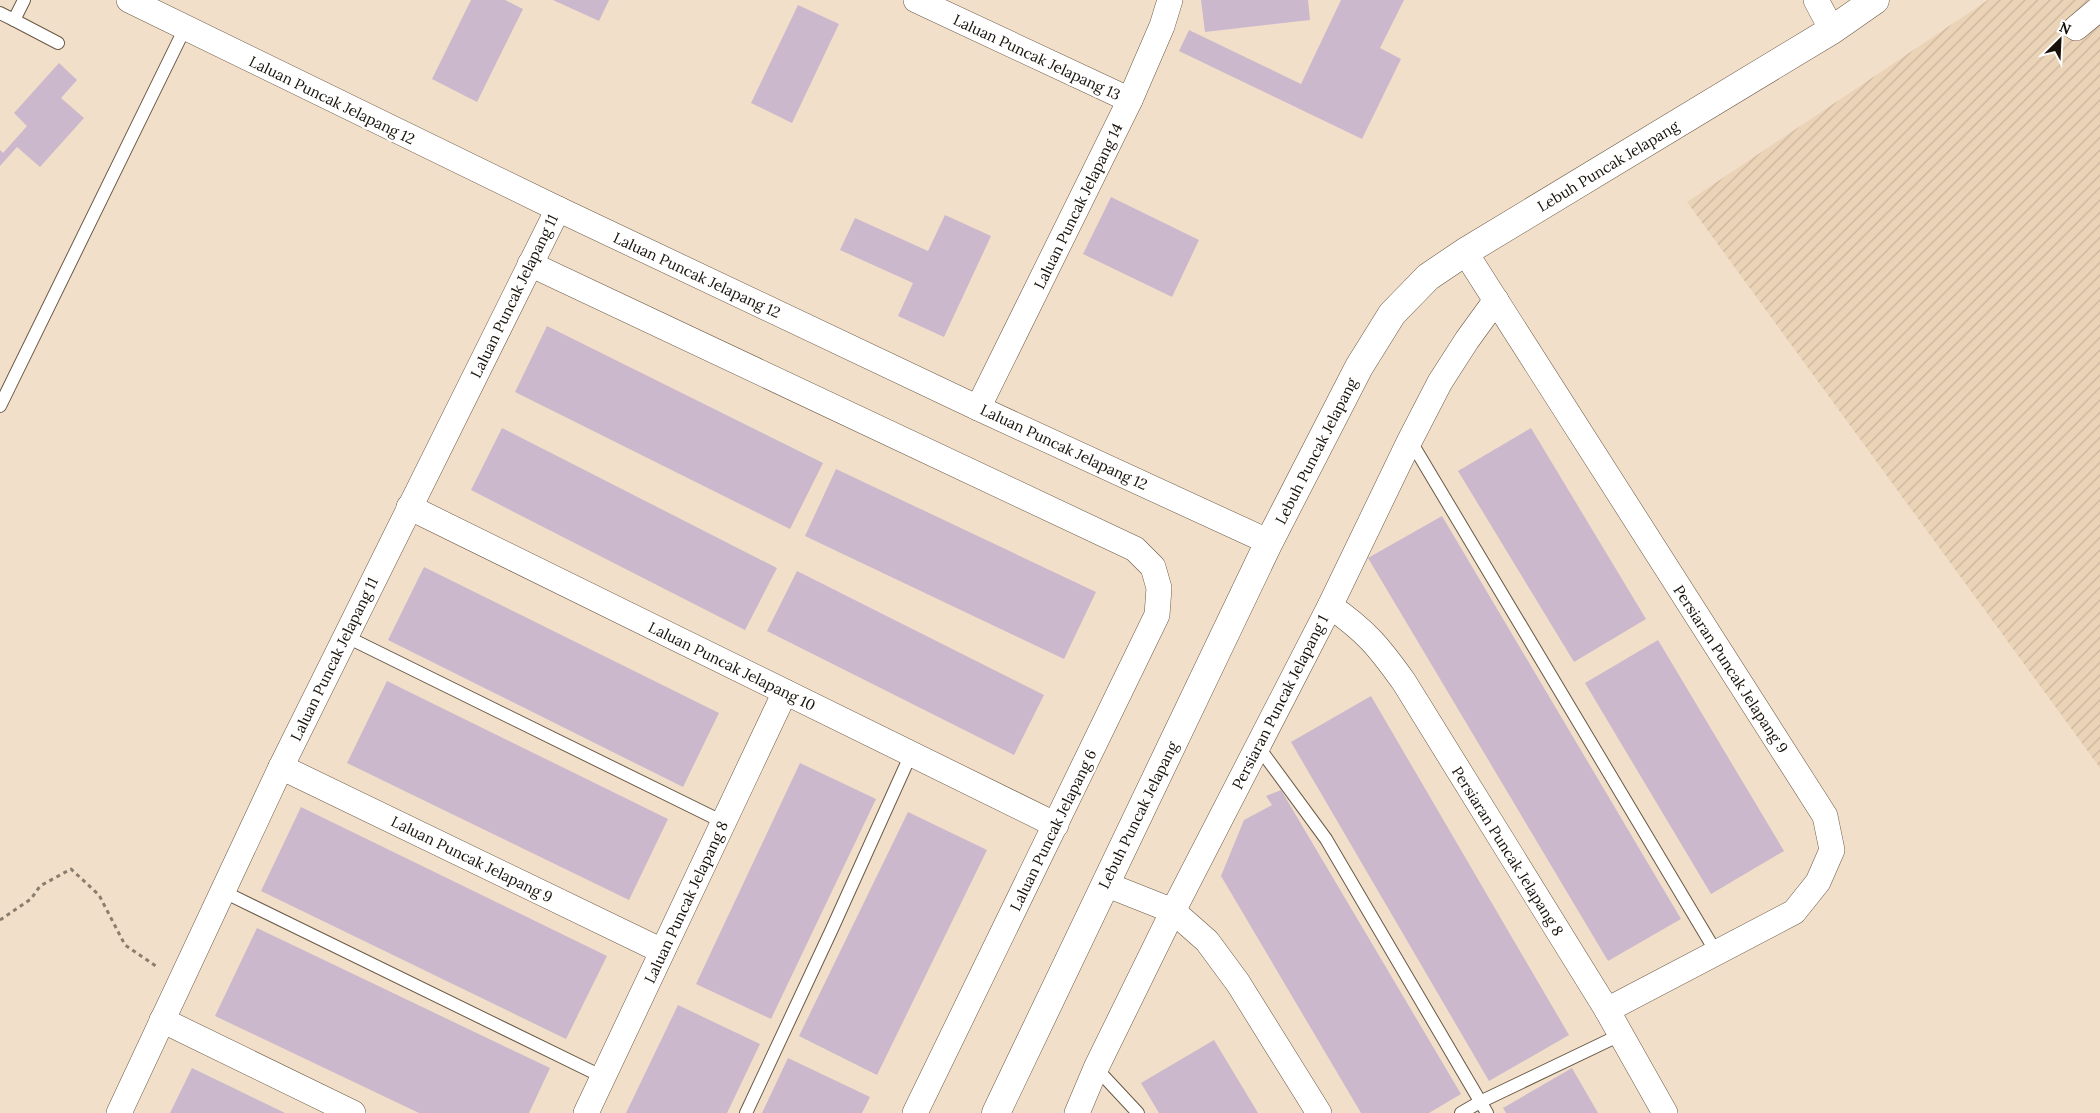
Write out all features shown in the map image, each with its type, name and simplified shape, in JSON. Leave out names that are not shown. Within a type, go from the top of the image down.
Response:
[{"type":"street","name":"Laluan Puncak Jelapang 12","points":[[129,0],[558,209],[978,408],[1269,542]]},
{"type":"street","name":"Laluan Puncak Jelapang 13","points":[[916,0],[1130,100]]},
{"type":"street","name":"Laluan Puncak Jelapang 14","points":[[978,408],[1130,100],[1162,26],[1170,0]]},
{"type":"street","points":[[1816,0],[1832,30]]},
{"type":"street","name":"Lebuh Puncak Jelapang","points":[[996,1113],[1269,542],[1359,367],[1392,314],[1428,277],[1465,252],[1832,30],[1875,0]]},
{"type":"street","points":[[2076,28],[2100,8]]},
{"type":"street","name":"Laluan Puncak Jelapang 11","points":[[119,1113],[280,767],[558,209]]},
{"type":"street","name":"Persiaran Puncak Jelapang 9","points":[[1465,252],[1825,816],[1832,850],[1818,882],[1794,912],[1607,1010]]},
{"type":"street","name":"Laluan Puncak Jelapang 6","points":[[530,264],[1135,549],[1153,567],[1159,588],[1157,615],[915,1113]]},
{"type":"street","name":"Persiaran Puncak Jelapang 1","points":[[1077,1113],[1096,1068],[1173,911],[1330,606],[1410,440],[1440,382],[1496,300]]},
{"type":"street","name":"Laluan Puncak Jelapang 10","points":[[409,507],[1056,825]]},
{"type":"street","name":"Persiaran Puncak Jelapang 8","points":[[1330,606],[1357,625],[1380,648],[1404,682],[1607,1010],[1665,1113]]},
{"type":"street","name":"Laluan Puncak Jelapang 8","points":[[586,1113],[785,692]]},
{"type":"street","name":"Laluan Puncak Jelapang 9","points":[[280,767],[662,951]]},
{"type":"street","points":[[1105,884],[1173,911],[1207,941],[1238,983],[1319,1113]]},
{"type":"street","points":[[162,1020],[353,1113]]},
{"type":"lane","points":[[14,20],[24,0]]},
{"type":"lane","points":[[0,13],[58,44]]},
{"type":"lane","points":[[0,406],[185,28]]},
{"type":"lane","points":[[1410,440],[1716,952]]},
{"type":"lane","points":[[345,636],[724,822]]},
{"type":"lane","points":[[1257,745],[1326,839],[1487,1113]]},
{"type":"lane","points":[[746,1113],[911,754]]},
{"type":"lane","points":[[222,891],[603,1077]]},
{"type":"lane","points":[[1461,1113],[1480,1102],[1620,1035]]},
{"type":"lane","points":[[1096,1068],[1138,1113]]},
{"type":"path","points":[[0,920],[31,899],[40,886],[71,869],[99,895],[125,945],[154,965],[182,978]]},
{"type":"shaded area","points":[[1988,0],[2100,0],[2100,768],[1687,202]]},
{"type":"building","points":[[471,0],[505,0],[523,9],[477,102],[432,79]]},
{"type":"building","points":[[553,0],[609,0],[599,21]]},
{"type":"building","points":[[1201,0],[1308,0],[1310,20],[1205,32]]},
{"type":"building","points":[[1341,0],[1404,0],[1380,48],[1401,59],[1362,139],[1179,51],[1189,30],[1301,84]]},
{"type":"building","points":[[798,5],[839,24],[792,123],[751,103]]},
{"type":"building","points":[[59,63],[77,80],[61,98],[84,118],[40,167],[17,147],[0,166],[0,150],[3,153],[27,126],[14,113]]},
{"type":"building","points":[[1111,197],[1199,240],[1172,297],[1083,254]]},
{"type":"building","points":[[945,215],[991,236],[944,337],[898,316],[913,283],[840,250],[855,218],[928,251]]},
{"type":"building","points":[[547,326],[823,463],[790,529],[515,392]]},
{"type":"building","points":[[502,428],[777,568],[745,630],[471,490]]},
{"type":"building","points":[[1531,428],[1646,619],[1574,662],[1458,471]]},
{"type":"building","points":[[836,469],[1096,592],[1064,659],[805,536]]},
{"type":"building","points":[[1442,516],[1681,919],[1608,961],[1368,558]]},
{"type":"building","points":[[424,567],[719,713],[683,787],[388,640]]},
{"type":"building","points":[[797,571],[1044,695],[1014,755],[767,631]]},
{"type":"building","points":[[1658,640],[1784,851],[1711,894],[1585,683]]},
{"type":"building","points":[[387,681],[668,819],[629,900],[347,763]]},
{"type":"building","points":[[1371,696],[1569,1035],[1489,1081],[1291,742]]},
{"type":"building","points":[[800,763],[876,799],[771,1019],[696,984]]},
{"type":"building","points":[[1281,790],[1461,1094],[1429,1113],[1361,1113],[1221,876],[1244,820],[1272,805],[1266,796]]},
{"type":"building","points":[[301,807],[607,956],[566,1039],[261,891]]},
{"type":"building","points":[[908,812],[987,850],[877,1075],[799,1036]]},
{"type":"building","points":[[257,928],[550,1068],[529,1113],[419,1113],[215,1016]]},
{"type":"building","points":[[678,1005],[760,1044],[727,1113],[626,1113]]},
{"type":"building","points":[[1214,1040],[1258,1113],[1159,1113],[1141,1083]]},
{"type":"building","points":[[788,1058],[870,1097],[862,1113],[762,1113]]},
{"type":"building","points":[[192,1068],[285,1113],[170,1113]]},
{"type":"building","points":[[1572,1068],[1598,1113],[1506,1113],[1503,1108]]}]
